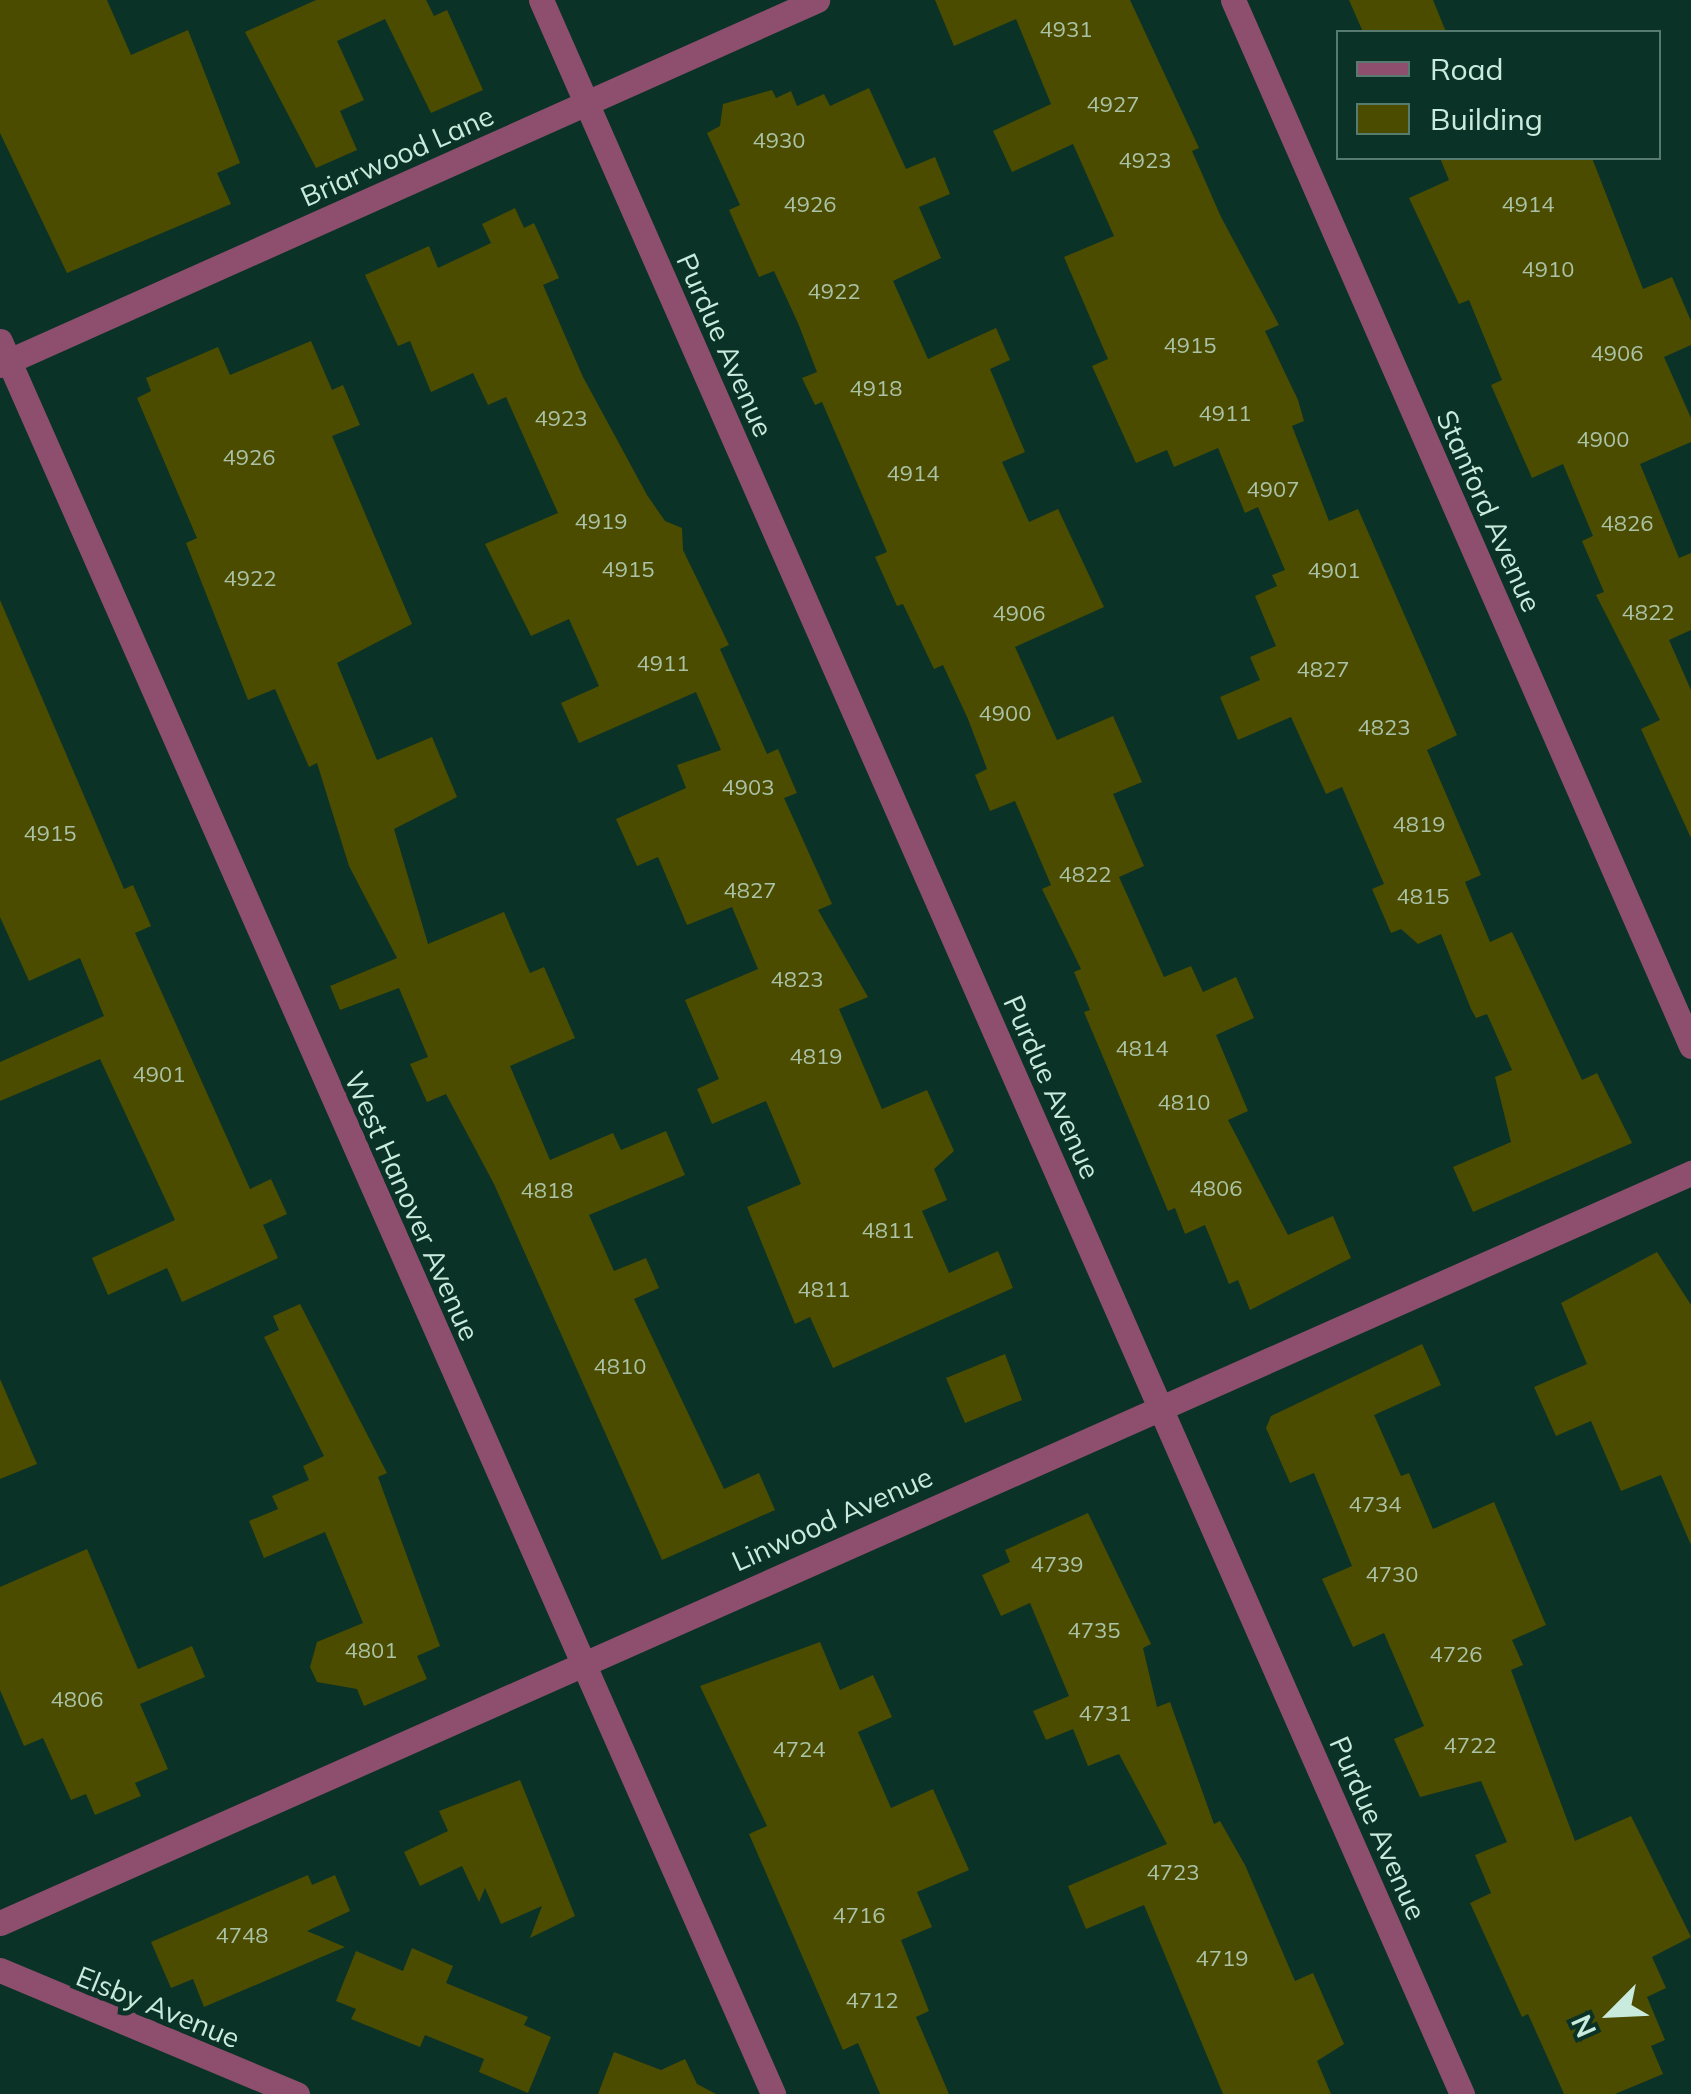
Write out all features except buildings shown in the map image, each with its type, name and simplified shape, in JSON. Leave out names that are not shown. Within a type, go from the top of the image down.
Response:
[{"type":"street","name":"Purdue Avenue","points":[[541,0],[1462,2094]]},
{"type":"street","name":"Briarwood Lane","points":[[3,356],[817,0]]},
{"type":"street","name":"Stanford Avenue","points":[[1232,0],[1691,1046]]},
{"type":"street","name":"West Hanover Avenue","points":[[3,356],[773,2094]]},
{"type":"street","name":"Linwood Avenue","points":[[2,1915],[582,1667],[1691,1173]]},
{"type":"street","name":"Elsby Avenue","points":[[0,1970],[297,2094]]}]
